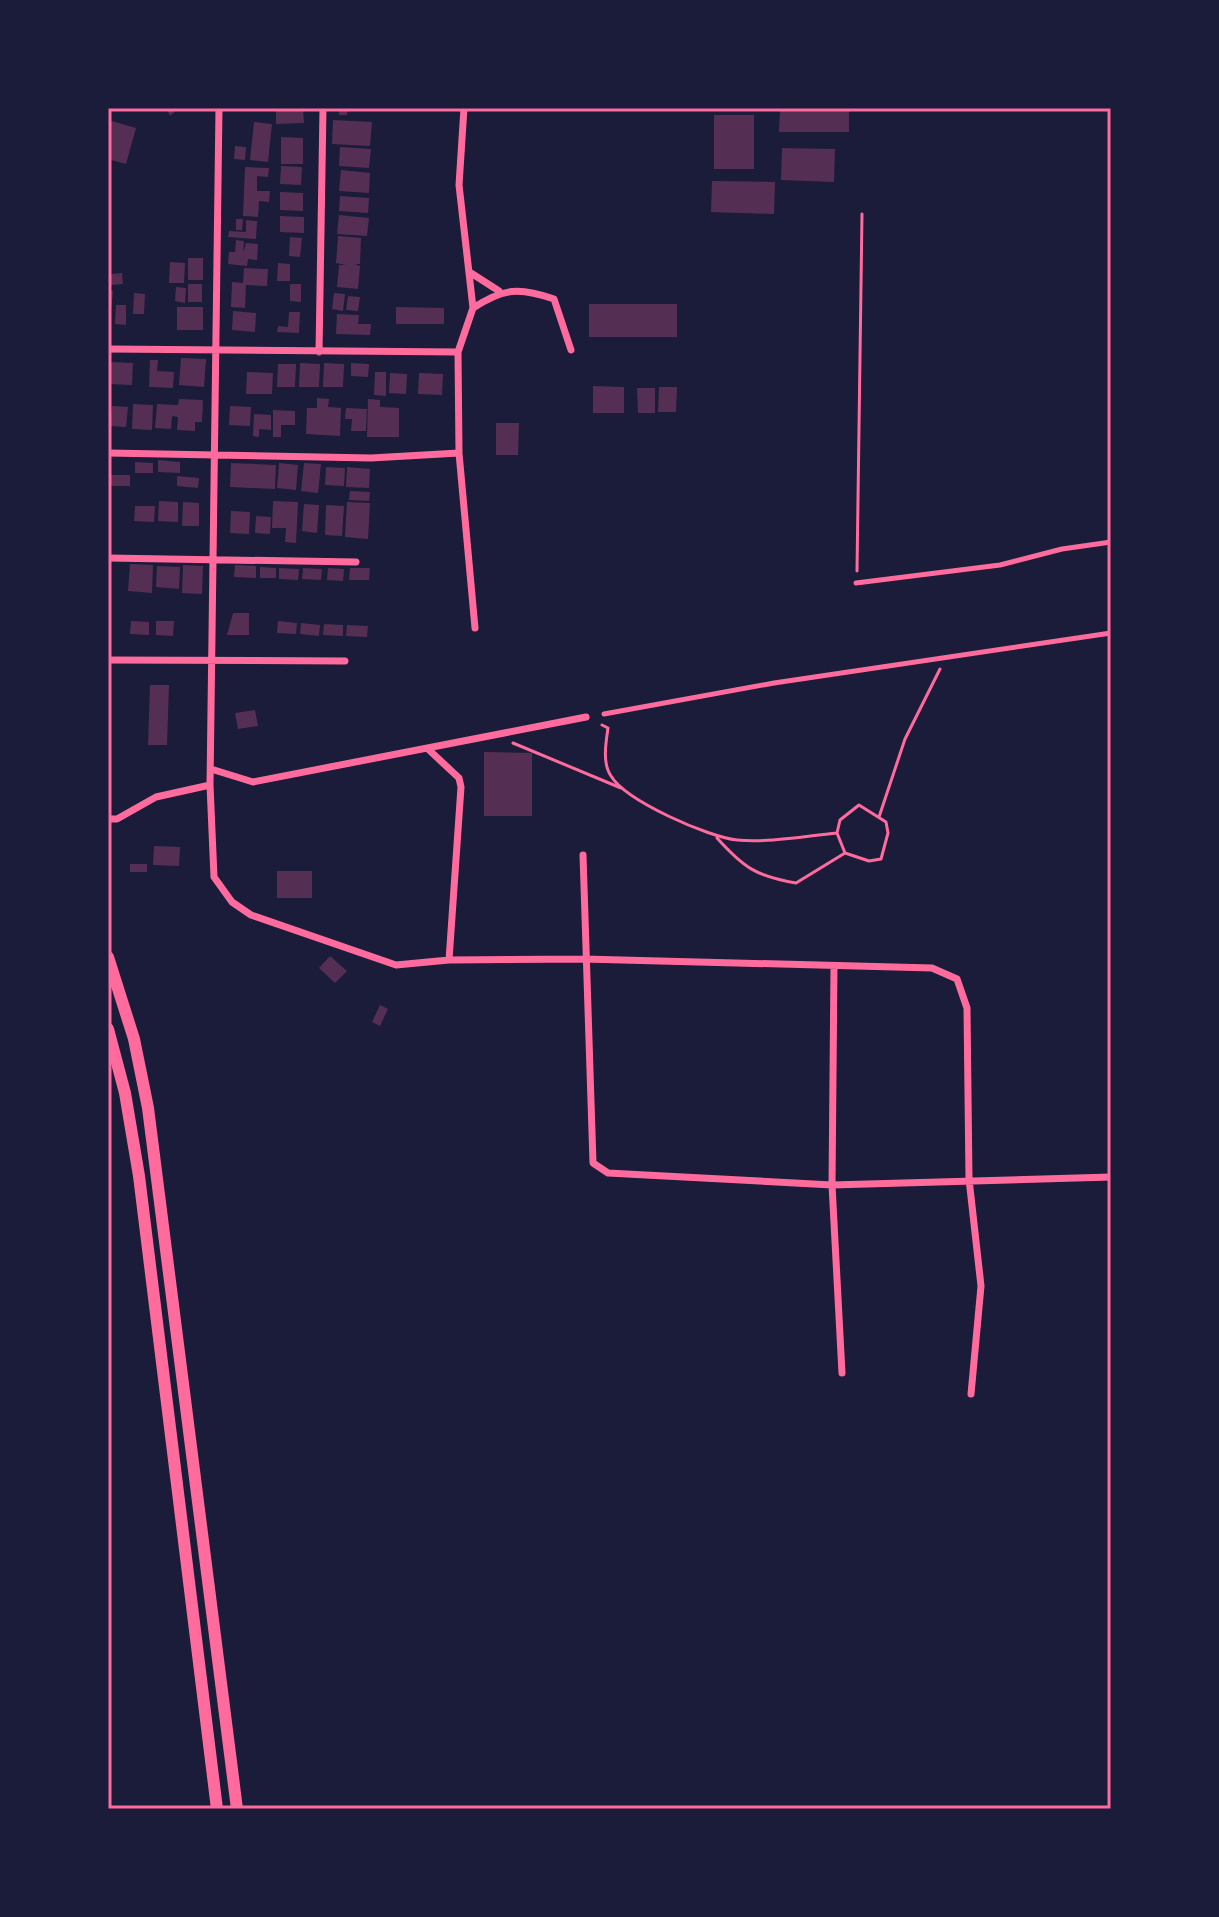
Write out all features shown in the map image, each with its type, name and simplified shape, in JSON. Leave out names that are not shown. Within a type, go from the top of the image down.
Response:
[{"type":"highway","points":[[108,957],[134,1039],[148,1108],[237,1809]]},
{"type":"highway","points":[[108,1029],[125,1093],[139,1176],[217,1809]]},
{"type":"street","points":[[219,108],[213,456],[215,661],[210,785],[214,877],[232,902],[251,915],[396,965],[449,960],[584,959],[932,968],[957,979],[967,1008],[969,1179],[981,1286],[971,1394]]},
{"type":"street","points":[[319,352],[323,108]]},
{"type":"street","points":[[464,108],[459,185],[473,308],[458,352],[459,453],[475,628]]},
{"type":"street","points":[[471,273],[499,291],[538,294],[554,299],[571,350]]},
{"type":"street","points":[[473,308],[499,291]]},
{"type":"street","points":[[108,349],[458,352]]},
{"type":"street","points":[[108,453],[371,458],[459,453]]},
{"type":"street","points":[[856,583],[1000,565],[1062,549],[1111,542]]},
{"type":"street","points":[[108,558],[356,562]]},
{"type":"street","points":[[604,714],[774,683],[1111,633]]},
{"type":"street","points":[[108,660],[345,661]]},
{"type":"street","points":[[211,769],[253,782],[586,717]]},
{"type":"street","points":[[428,749],[459,778],[461,787],[449,960]]},
{"type":"street","points":[[108,819],[117,819],[156,797],[210,785]]},
{"type":"street","points":[[583,855],[593,1163],[608,1173],[832,1185],[1111,1177]]},
{"type":"street","points":[[834,966],[832,1185],[842,1373]]},
{"type":"path","points":[[856,583],[861,491],[859,293],[862,214]]},
{"type":"path","points":[[879,817],[905,739],[946,657]]},
{"type":"path","points":[[586,717],[608,728],[605,749],[610,775],[624,790]]},
{"type":"path","points":[[496,737],[573,765],[678,821],[715,836],[740,840],[837,833]]},
{"type":"path","points":[[859,805],[886,822],[888,833],[881,859],[869,861],[845,853],[837,833],[840,820],[859,805]]},
{"type":"path","points":[[715,836],[734,857],[763,877],[796,883],[845,853]]},
{"type":"building","points":[[166,108],[179,108],[170,116]]},
{"type":"building","points":[[276,108],[303,108],[304,123],[276,124]]},
{"type":"building","points":[[339,108],[348,108],[347,115],[339,115]]},
{"type":"building","points":[[780,108],[849,108],[849,132],[779,132]]},
{"type":"building","points":[[714,115],[754,115],[754,169],[714,169]]},
{"type":"building","points":[[108,120],[136,128],[126,164],[108,159]]},
{"type":"building","points":[[333,120],[372,122],[370,146],[332,144]]},
{"type":"building","points":[[254,122],[272,124],[268,162],[250,160]]},
{"type":"building","points":[[281,137],[303,138],[303,164],[281,164]]},
{"type":"building","points":[[235,146],[246,147],[245,160],[234,159]]},
{"type":"building","points":[[340,147],[371,149],[369,168],[339,166]]},
{"type":"building","points":[[782,148],[835,149],[834,182],[781,180]]},
{"type":"building","points":[[281,166],[302,167],[301,185],[280,184]]},
{"type":"building","points":[[245,167],[269,168],[268,177],[257,176],[257,191],[270,191],[269,202],[259,201],[258,217],[243,216]]},
{"type":"building","points":[[341,170],[370,173],[369,193],[339,191]]},
{"type":"building","points":[[712,181],[775,182],[774,214],[711,212]]},
{"type":"building","points":[[280,192],[303,193],[303,211],[280,210]]},
{"type":"building","points":[[340,196],[369,198],[368,213],[339,211]]},
{"type":"building","points":[[339,215],[369,218],[367,236],[337,234]]},
{"type":"building","points":[[280,216],[304,217],[304,233],[280,232]]},
{"type":"building","points":[[236,219],[243,219],[242,230],[236,230]]},
{"type":"building","points":[[246,220],[257,221],[256,239],[228,237],[229,231],[246,232]]},
{"type":"building","points":[[338,236],[361,238],[360,264],[355,264],[360,266],[358,289],[337,287],[339,265],[346,265],[336,263]]},
{"type":"building","points":[[290,237],[302,238],[300,257],[289,256]]},
{"type":"building","points":[[236,240],[244,241],[243,253],[246,243],[258,244],[257,260],[248,259],[247,266],[228,264],[229,252],[235,252]]},
{"type":"building","points":[[188,258],[203,258],[203,280],[188,280]]},
{"type":"building","points":[[170,262],[185,263],[184,283],[169,283]]},
{"type":"building","points":[[278,263],[290,264],[290,281],[277,281]]},
{"type":"building","points":[[244,268],[268,269],[267,286],[246,285],[245,308],[231,307],[232,282],[243,283]]},
{"type":"building","points":[[122,273],[123,284],[111,285],[111,274]]},
{"type":"building","points":[[188,284],[202,284],[202,302],[188,302]]},
{"type":"building","points":[[290,284],[301,284],[301,302],[290,301]]},
{"type":"building","points":[[176,287],[186,288],[185,303],[175,301]]},
{"type":"building","points":[[108,290],[113,291],[110,321],[108,320]]},
{"type":"building","points":[[134,293],[145,294],[144,314],[133,314]]},
{"type":"building","points":[[334,293],[345,294],[343,311],[332,309]]},
{"type":"building","points":[[348,296],[360,297],[358,311],[346,310]]},
{"type":"building","points":[[589,304],[677,304],[677,337],[589,337]]},
{"type":"building","points":[[116,305],[126,305],[126,325],[115,324]]},
{"type":"building","points":[[177,307],[203,307],[203,330],[177,330]]},
{"type":"building","points":[[396,307],[444,308],[444,324],[396,324]]},
{"type":"building","points":[[233,311],[256,313],[255,332],[232,330]]},
{"type":"building","points":[[289,312],[300,312],[299,333],[277,332],[278,326],[288,327]]},
{"type":"building","points":[[337,314],[359,315],[358,324],[371,324],[370,335],[336,334]]},
{"type":"building","points":[[181,358],[206,359],[204,387],[179,385]]},
{"type":"building","points":[[150,360],[158,360],[157,371],[174,372],[173,388],[149,387]]},
{"type":"building","points":[[110,362],[133,363],[132,385],[109,384]]},
{"type":"building","points":[[300,363],[320,364],[319,387],[299,387]]},
{"type":"building","points":[[324,363],[344,364],[343,387],[323,387]]},
{"type":"building","points":[[351,363],[369,364],[368,377],[351,376]]},
{"type":"building","points":[[278,364],[296,364],[295,387],[277,387]]},
{"type":"building","points":[[247,372],[273,373],[272,394],[246,394]]},
{"type":"building","points":[[375,372],[386,372],[386,396],[374,395]]},
{"type":"building","points":[[390,373],[407,374],[406,394],[389,393]]},
{"type":"building","points":[[419,373],[443,374],[442,395],[418,394]]},
{"type":"building","points":[[593,386],[624,387],[624,413],[593,413]]},
{"type":"building","points":[[659,387],[677,387],[676,412],[658,412]]},
{"type":"building","points":[[637,388],[655,388],[655,413],[638,413]]},
{"type":"building","points":[[317,398],[329,399],[328,407],[341,408],[340,436],[306,434],[307,408],[317,408]]},
{"type":"building","points":[[179,399],[203,400],[202,422],[195,422],[195,431],[177,430],[178,417],[172,416],[171,429],[155,428],[157,404],[178,405]]},
{"type":"building","points":[[368,399],[380,400],[380,407],[399,408],[399,437],[367,437]]},
{"type":"building","points":[[133,404],[153,405],[152,430],[132,429]]},
{"type":"building","points":[[112,406],[128,407],[126,427],[110,426]]},
{"type":"building","points":[[230,406],[251,407],[250,426],[229,425]]},
{"type":"building","points":[[346,408],[367,409],[366,431],[351,431],[352,419],[345,419]]},
{"type":"building","points":[[273,410],[295,411],[295,425],[281,425],[281,437],[273,437]]},
{"type":"building","points":[[254,414],[271,415],[271,430],[259,429],[259,437],[253,436]]},
{"type":"building","points":[[496,423],[519,423],[518,455],[496,455]]},
{"type":"building","points":[[158,460],[180,462],[180,473],[158,472]]},
{"type":"building","points":[[135,462],[153,463],[153,473],[135,473]]},
{"type":"building","points":[[231,463],[276,465],[275,489],[230,487]]},
{"type":"building","points":[[279,463],[298,465],[296,490],[277,488]]},
{"type":"building","points":[[304,463],[321,464],[318,493],[301,491]]},
{"type":"building","points":[[326,467],[345,468],[344,486],[325,485]]},
{"type":"building","points":[[347,467],[370,469],[369,488],[346,487]]},
{"type":"building","points":[[108,475],[130,475],[130,486],[108,486]]},
{"type":"building","points":[[177,476],[199,478],[198,488],[177,486]]},
{"type":"building","points":[[350,491],[370,492],[369,501],[349,500]]},
{"type":"building","points":[[159,501],[178,502],[178,522],[158,521]]},
{"type":"building","points":[[273,501],[298,502],[296,543],[285,542],[286,528],[272,528]]},
{"type":"building","points":[[183,502],[199,503],[199,526],[182,526]]},
{"type":"building","points":[[347,502],[370,503],[368,539],[345,537]]},
{"type":"building","points":[[304,504],[319,505],[317,533],[302,531]]},
{"type":"building","points":[[326,505],[344,506],[342,536],[325,535]]},
{"type":"building","points":[[135,506],[155,506],[154,522],[134,521]]},
{"type":"building","points":[[231,511],[250,512],[249,534],[230,533]]},
{"type":"building","points":[[256,516],[271,517],[270,534],[255,533]]},
{"type":"building","points":[[130,564],[153,565],[152,593],[128,591]]},
{"type":"building","points":[[183,565],[203,566],[202,594],[182,593]]},
{"type":"building","points":[[235,565],[256,566],[256,578],[234,577]]},
{"type":"building","points":[[157,566],[180,567],[179,589],[156,587]]},
{"type":"building","points":[[260,567],[276,568],[276,578],[260,578]]},
{"type":"building","points":[[279,568],[299,569],[298,580],[279,579]]},
{"type":"building","points":[[303,568],[322,569],[321,580],[302,579]]},
{"type":"building","points":[[328,568],[344,569],[343,581],[327,580]]},
{"type":"building","points":[[350,568],[370,568],[369,580],[349,580]]},
{"type":"building","points":[[233,613],[249,613],[249,635],[227,635]]},
{"type":"building","points":[[131,621],[149,622],[149,635],[130,634]]},
{"type":"building","points":[[156,621],[174,621],[173,636],[156,635]]},
{"type":"building","points":[[278,621],[297,623],[296,634],[277,633]]},
{"type":"building","points":[[301,623],[320,625],[319,636],[300,634]]},
{"type":"building","points":[[324,624],[343,625],[343,636],[323,635]]},
{"type":"building","points":[[347,625],[368,626],[367,637],[346,636]]},
{"type":"building","points":[[150,685],[169,685],[167,745],[148,745]]},
{"type":"building","points":[[255,710],[258,726],[238,729],[235,713]]},
{"type":"building","points":[[484,752],[532,753],[532,816],[484,816]]},
{"type":"building","points":[[154,846],[180,847],[179,866],[153,865]]},
{"type":"building","points":[[130,864],[147,864],[147,872],[130,872]]},
{"type":"building","points":[[277,871],[312,871],[312,898],[277,898]]},
{"type":"building","points":[[330,956],[347,971],[335,983],[319,968]]},
{"type":"building","points":[[380,1005],[388,1009],[380,1026],[372,1022]]}]
